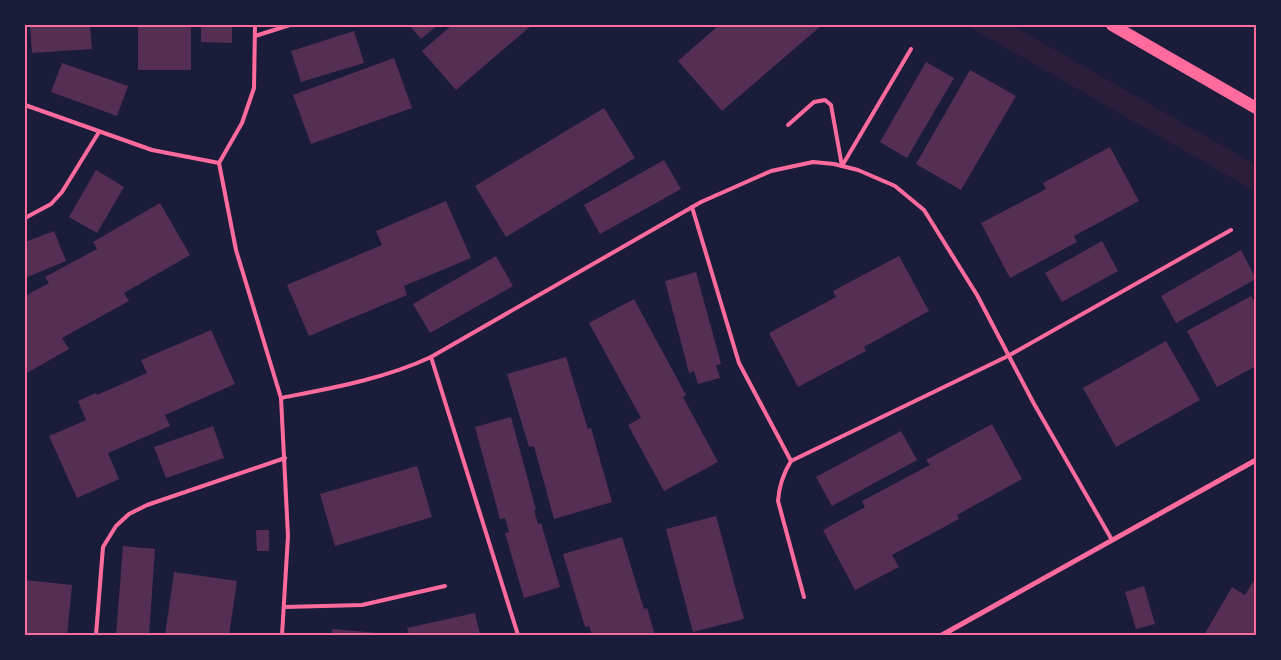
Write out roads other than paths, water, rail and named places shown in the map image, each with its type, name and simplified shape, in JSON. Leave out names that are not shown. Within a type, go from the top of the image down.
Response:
[{"type":"main road","points":[[1112,25],[1256,108]]},
{"type":"street","points":[[942,635],[1256,460]]},
{"type":"lane","points":[[255,25],[254,88],[242,123],[219,163],[236,250],[281,398],[288,536],[282,635]]},
{"type":"lane","points":[[254,36],[290,25]]},
{"type":"lane","points":[[842,166],[911,49]]},
{"type":"lane","points":[[788,125],[814,102],[824,100],[831,105],[842,166]]},
{"type":"lane","points":[[25,105],[152,150],[219,163]]},
{"type":"lane","points":[[25,218],[51,204],[62,192],[99,132]]},
{"type":"lane","points":[[281,398],[362,382],[410,367],[431,358],[692,207],[780,168],[813,162],[842,166],[858,170],[895,186],[924,210],[977,296],[1008,356],[1112,540]]},
{"type":"lane","points":[[692,207],[739,363],[791,461]]},
{"type":"lane","points":[[804,597],[778,501],[779,487],[784,472],[791,461],[1008,356],[1231,230]]},
{"type":"lane","points":[[431,358],[518,635]]},
{"type":"lane","points":[[96,635],[103,547],[116,526],[129,514],[147,505],[285,458]]},
{"type":"lane","points":[[284,607],[362,605],[445,586]]}]
